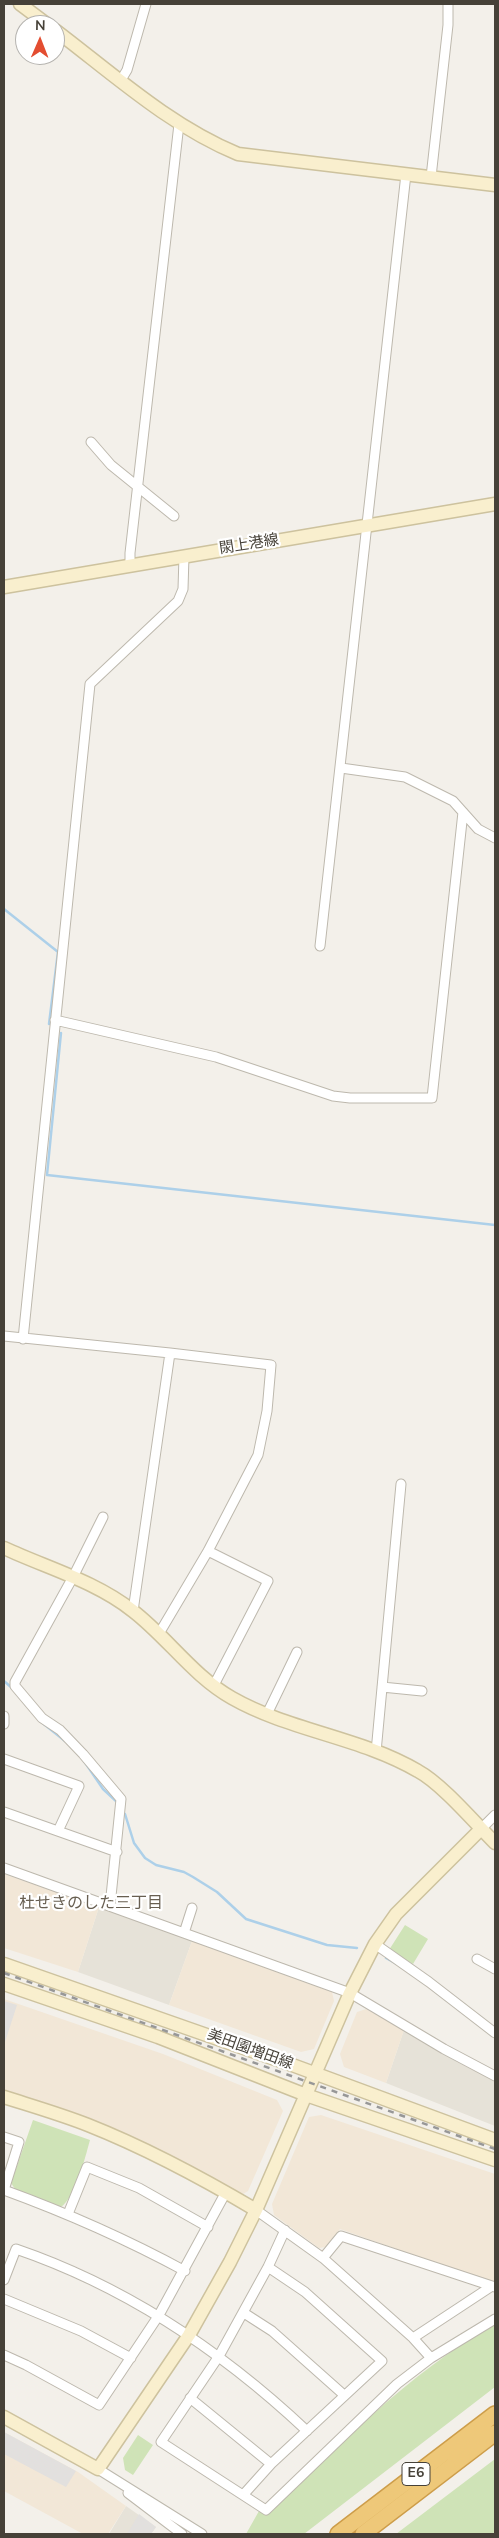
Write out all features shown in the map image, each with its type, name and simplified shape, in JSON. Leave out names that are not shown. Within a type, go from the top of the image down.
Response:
[{"type":"highway","name":"E6","points":[[338,2534],[495,2414]]},
{"type":"highway","name":"E6","points":[[363,2534],[495,2434]]},
{"type":"street","points":[[20,4],[35,15]]},
{"type":"street","points":[[121,80],[127,70],[146,4]]},
{"type":"street","points":[[432,177],[448,25],[448,4]]},
{"type":"street","points":[[65,38],[179,124],[210,142],[238,154],[495,185]]},
{"type":"street","points":[[130,565],[179,124]]},
{"type":"street","points":[[320,946],[406,174]]},
{"type":"street","points":[[91,442],[111,465],[174,516]]},
{"type":"street","name":"閖上港線","points":[[4,587],[367,524],[495,504]]},
{"type":"street","points":[[23,1339],[90,684],[178,601],[183,589],[184,556]]},
{"type":"street","points":[[340,768],[405,777],[453,801],[478,828],[495,838]]},
{"type":"street","points":[[55,1020],[216,1057],[333,1096],[432,1098],[463,812]]},
{"type":"street","points":[[4,1336],[271,1365],[267,1411],[258,1455],[208,1550],[160,1632]]},
{"type":"street","points":[[133,1611],[170,1353]]},
{"type":"street","points":[[376,1752],[401,1484]]},
{"type":"street","points":[[103,1516],[15,1686],[42,1718],[60,1730],[83,1754],[121,1800],[110,1906]]},
{"type":"street","points":[[4,1548],[99,1589],[133,1611],[160,1632],[190,1664],[230,1697],[267,1714],[376,1752],[420,1772],[495,1843]]},
{"type":"street","points":[[208,1550],[268,1581],[214,1685]]},
{"type":"street","points":[[267,1714],[298,1652]]},
{"type":"street","points":[[382,1687],[422,1691]]},
{"type":"street","points":[[4,1716],[4,1724]]},
{"type":"street","points":[[4,1759],[79,1786],[58,1831]]},
{"type":"street","points":[[4,1812],[116,1852]]},
{"type":"street","points":[[98,2469],[189,2335],[256,2210],[350,1993],[375,1944],[396,1914],[495,1815]]},
{"type":"street","points":[[4,1868],[350,1993],[444,2049],[495,2076]]},
{"type":"street","points":[[184,1933],[192,1908]]},
{"type":"street","points":[[375,1944],[429,1982],[495,2033]]},
{"type":"street","points":[[477,1959],[495,1969]]},
{"type":"street","name":"美田園増田線","points":[[4,1964],[316,2074],[495,2140]]},
{"type":"street","name":"美田園増田線","points":[[4,1984],[158,2037],[306,2095],[495,2160]]},
{"type":"street","points":[[4,2097],[87,2124],[162,2158],[256,2210],[323,2258],[413,2338],[431,2358]]},
{"type":"street","points":[[4,2137],[19,2142],[4,2190],[68,2214],[125,2239],[185,2271]]},
{"type":"street","points":[[68,2214],[87,2167],[138,2188],[208,2227]]},
{"type":"street","points":[[4,2355],[99,2405],[159,2315],[185,2271],[226,2192]]},
{"type":"street","points":[[285,2230],[244,2313],[219,2356],[160,2442],[244,2494],[266,2510],[380,2400],[431,2358],[495,2319]]},
{"type":"street","points":[[323,2258],[341,2236],[494,2286]]},
{"type":"street","points":[[4,2280],[16,2249],[79,2273],[159,2315],[189,2335],[219,2356],[270,2397],[307,2431]]},
{"type":"street","points":[[244,2494],[271,2464],[382,2361],[305,2292],[268,2267]]},
{"type":"street","points":[[413,2338],[494,2286]]},
{"type":"street","points":[[4,2299],[73,2327],[131,2358]]},
{"type":"street","points":[[244,2313],[272,2331],[344,2395]]},
{"type":"street","points":[[190,2398],[271,2464]]},
{"type":"street","points":[[4,2418],[98,2469],[202,2534]]},
{"type":"street","points":[[98,2469],[182,2534]]},
{"type":"shaded area","points":[[4,1874],[99,1907],[78,1972],[4,1948]]},
{"type":"shaded area","points":[[99,1907],[192,1941],[169,2005],[78,1972]]},
{"type":"shaded area","points":[[192,1941],[332,1992],[334,2001],[314,2049],[301,2052],[169,2005]]},
{"type":"shaded area","points":[[4,1999],[163,2054],[277,2100],[283,2111],[248,2191],[243,2194],[118,2130],[4,2091]]},
{"type":"shaded area","points":[[4,2001],[17,2005],[5,2042],[4,2042]]},
{"type":"shaded area","points":[[366,2009],[404,2030],[386,2083],[344,2067],[340,2054],[357,2012]]},
{"type":"shaded area","points":[[404,2030],[457,2062],[495,2081],[495,2126],[386,2083]]},
{"type":"shaded area","points":[[321,2115],[495,2174],[495,2284],[340,2229],[326,2247],[319,2248],[274,2215],[272,2204],[309,2117]]},
{"type":"shaded area","points":[[4,2432],[78,2472],[126,2506],[108,2534],[83,2534],[4,2491]]},
{"type":"shaded area","points":[[4,2432],[76,2471],[66,2487],[4,2454]]},
{"type":"shaded area","points":[[126,2506],[156,2527],[151,2534],[109,2534]]},
{"type":"shaded area","points":[[139,2514],[156,2527],[151,2534],[127,2534]]},
{"type":"green space","points":[[405,1925],[428,1939],[413,1964],[389,1950]]},
{"type":"green space","points":[[33,2120],[90,2140],[75,2186],[61,2207],[15,2189],[11,2183]]},
{"type":"green space","points":[[495,2324],[495,2387],[304,2534],[246,2534],[259,2511],[266,2515],[403,2388],[463,2344]]},
{"type":"green space","points":[[138,2435],[153,2445],[133,2475],[125,2470],[123,2458]]},
{"type":"green space","points":[[495,2459],[495,2534],[396,2534]]},
{"type":"waterway","points":[[4,909],[58,952],[49,1024]]},
{"type":"waterway","points":[[61,1033],[47,1175],[495,1225]]},
{"type":"waterway","points":[[4,1681],[12,1688]]},
{"type":"waterway","points":[[40,1721],[65,1741]]},
{"type":"waterway","points":[[84,1761],[103,1789],[117,1802]]},
{"type":"waterway","points":[[125,1814],[134,1843],[145,1858],[156,1865],[184,1872],[193,1877],[217,1892],[246,1919],[327,1945],[357,1948]]},
{"type":"waterway","points":[[386,1958],[395,1963]]},
{"type":"railway","points":[[4,1973],[495,2149]]},
{"type":"district","name":"杜せきのした三丁目","points":[[91,1904]]}]
